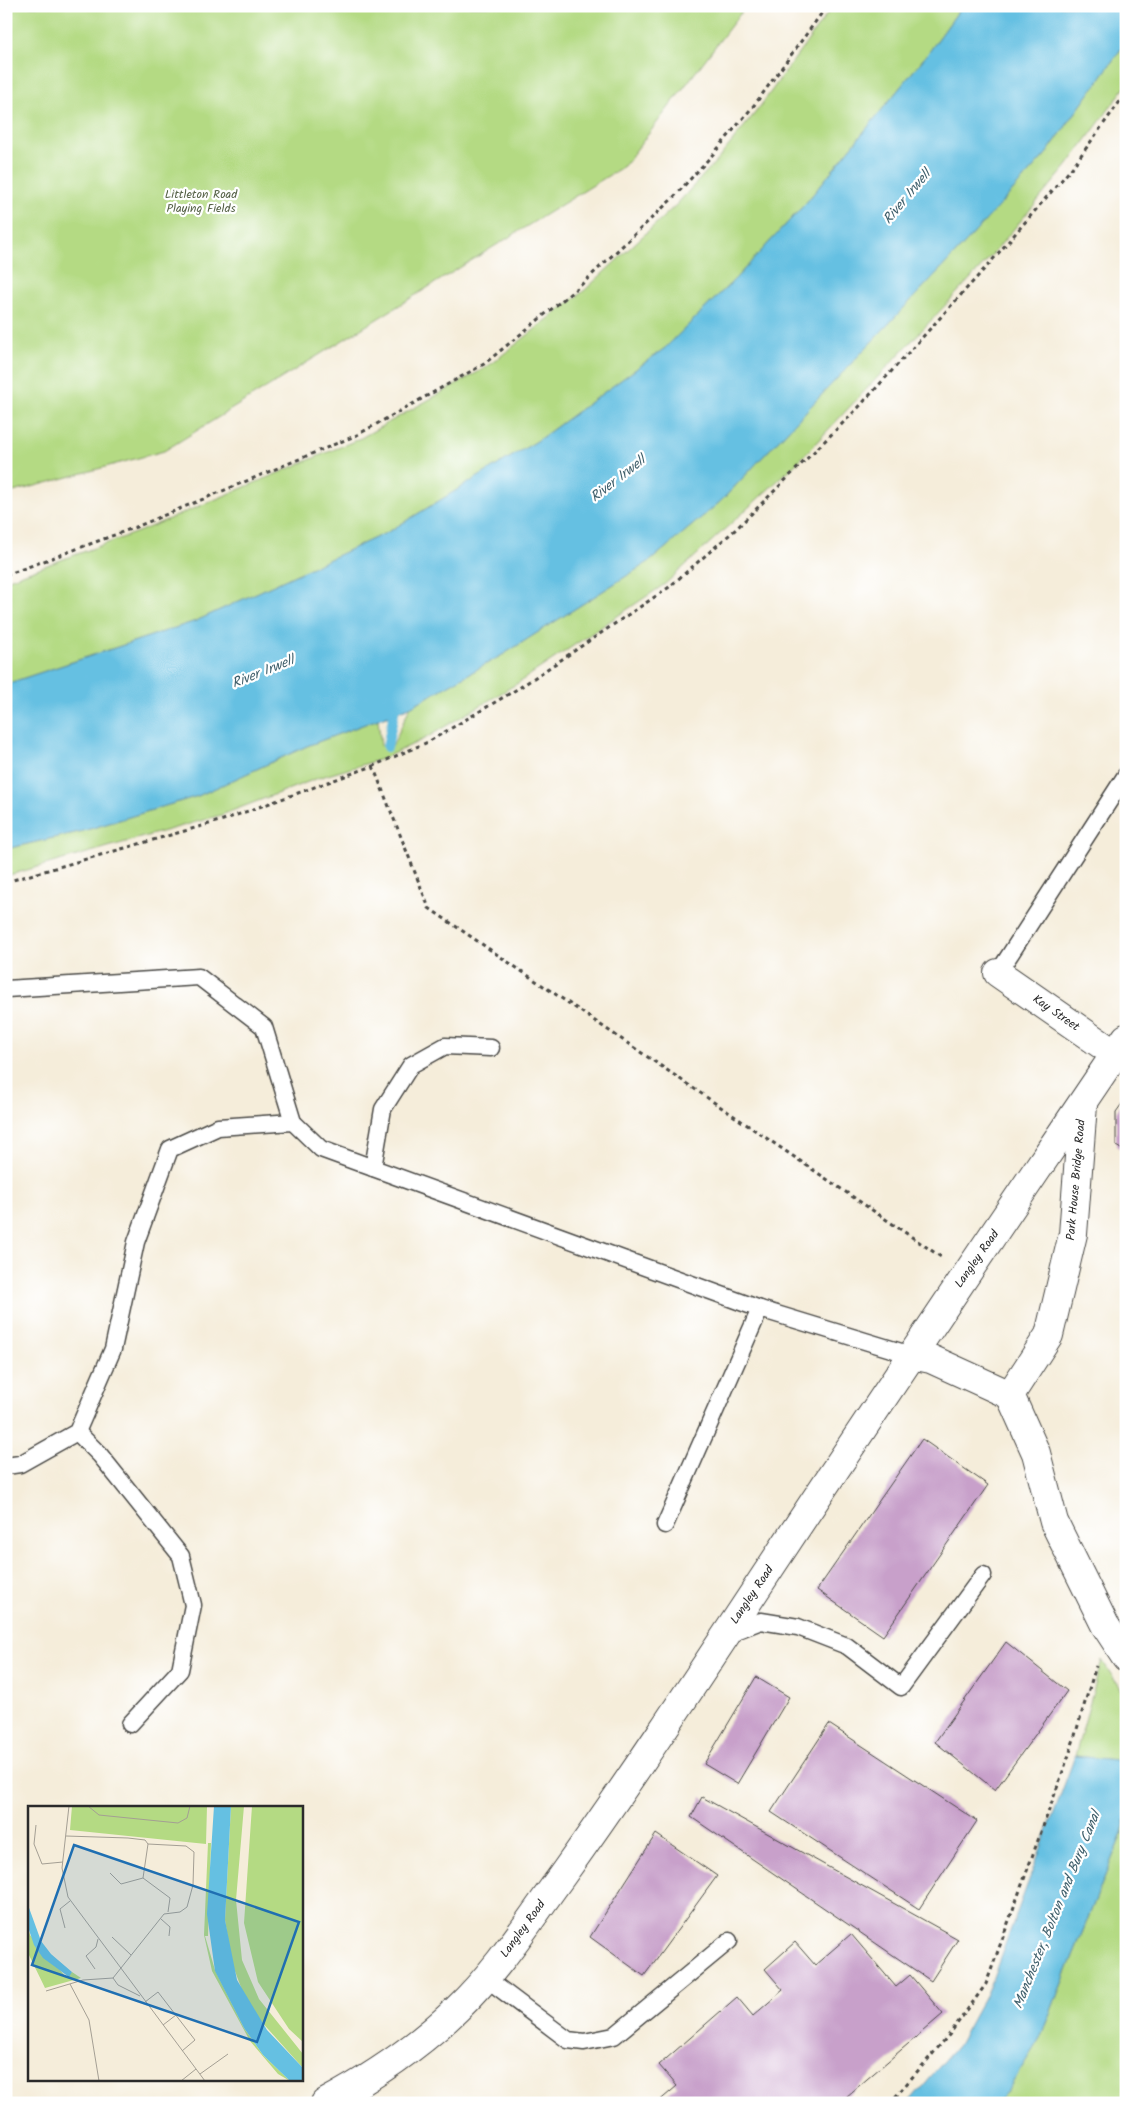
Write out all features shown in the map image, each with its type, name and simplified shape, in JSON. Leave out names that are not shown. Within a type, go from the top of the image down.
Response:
[{"type":"street","name":"Kay Street","points":[[998,973],[1120,1046]]},
{"type":"street","name":"Langley Road","points":[[326,2103],[382,2069],[424,2039],[487,1979],[609,1810],[911,1355],[1120,1046]]},
{"type":"street","name":"Park House Bridge Road","points":[[1010,1395],[1049,1335],[1073,1234],[1083,1101]]},
{"type":"street","points":[[911,1355],[931,1358],[1010,1395],[1036,1453],[1054,1522],[1115,1641]]},
{"type":"lane","points":[[998,973],[1126,775]]},
{"type":"lane","points":[[6,989],[199,978],[264,1027],[293,1122],[321,1149],[760,1309],[911,1355]]},
{"type":"lane","points":[[373,1168],[383,1109],[411,1065],[445,1046],[492,1048]]},
{"type":"lane","points":[[6,1466],[20,1464],[77,1432],[113,1349],[136,1242],[170,1149],[218,1127],[293,1122]]},
{"type":"lane","points":[[665,1525],[760,1309]]},
{"type":"lane","points":[[77,1432],[100,1455],[181,1556],[193,1605],[180,1670],[130,1724]]},
{"type":"lane","points":[[725,1635],[761,1621],[798,1627],[847,1646],[901,1687],[983,1575]]},
{"type":"lane","points":[[487,1979],[568,2040],[584,2042],[614,2036],[729,1941]]},
{"type":"path","points":[[6,575],[136,526],[357,435],[484,364],[581,286],[672,199],[755,104],[827,6]]},
{"type":"path","points":[[6,882],[223,820],[372,766],[428,742],[519,688],[668,588],[736,529],[858,408],[989,264],[1071,169],[1126,93]]},
{"type":"path","points":[[372,766],[429,908],[966,1274]]},
{"type":"path","points":[[890,2103],[949,2036],[986,1984],[1070,1752],[1097,1662],[1115,1641]]},
{"type":"green space","name":"Littleton Road Playing Fields","points":[[6,6],[746,6],[624,166],[164,451],[6,494]]},
{"type":"green space","points":[[833,6],[962,6],[929,52],[805,204],[737,277],[665,348],[537,441],[388,532],[196,621],[6,684],[6,580],[138,532],[359,439],[487,367],[585,290],[676,205],[719,158],[759,108]]},
{"type":"green space","points":[[1126,42],[1126,86],[1067,166],[986,262],[797,463],[665,584],[518,683],[426,738],[382,759],[321,777],[221,815],[6,876],[6,849],[83,831],[198,796],[307,746],[378,719],[381,746],[392,747],[410,707],[504,654],[650,561],[721,501],[967,241],[1046,154]]},
{"type":"green space","points":[[1102,1660],[1126,1698],[1126,1767],[1116,1760],[1075,1756]]},
{"type":"green space","points":[[1126,1818],[1126,2103],[997,2103],[1008,2090],[1040,2038],[1121,1836]]},
{"type":"water","name":"River Irwell","points":[[962,6],[1126,6],[1126,42],[1046,154],[967,241],[721,501],[650,561],[504,654],[410,707],[307,746],[198,796],[83,831],[6,849],[6,684],[196,621],[388,532],[537,441],[665,348],[737,277],[805,204],[929,52]]},
{"type":"water","name":"Manchester, Bolton and Bury Canal","points":[[1075,1756],[1116,1760],[1126,1767],[1126,1818],[1121,1836],[1040,2038],[1008,2090],[997,2103],[908,2103],[958,2045],[989,1988]]},
{"type":"building","points":[[1126,1098],[1126,1152],[1116,1146],[1116,1112]]},
{"type":"building","points":[[922,1439],[988,1485],[883,1636],[817,1590]]},
{"type":"building","points":[[1006,1642],[1067,1691],[995,1790],[935,1742]]},
{"type":"building","points":[[756,1677],[789,1697],[737,1784],[704,1764]]},
{"type":"building","points":[[829,1724],[977,1821],[919,1909],[771,1812]]},
{"type":"building","points":[[702,1797],[958,1939],[931,1981],[691,1817]]},
{"type":"building","points":[[656,1834],[717,1876],[644,1976],[590,1937]]},
{"type":"building","points":[[851,1934],[896,1987],[910,1975],[943,2014],[839,2103],[657,2103],[677,2086],[659,2065],[737,1997],[753,2016],[783,1990],[765,1969],[795,1942],[815,1965]]},
{"type":"waterway","points":[[387,747],[394,713],[392,701]]}]
